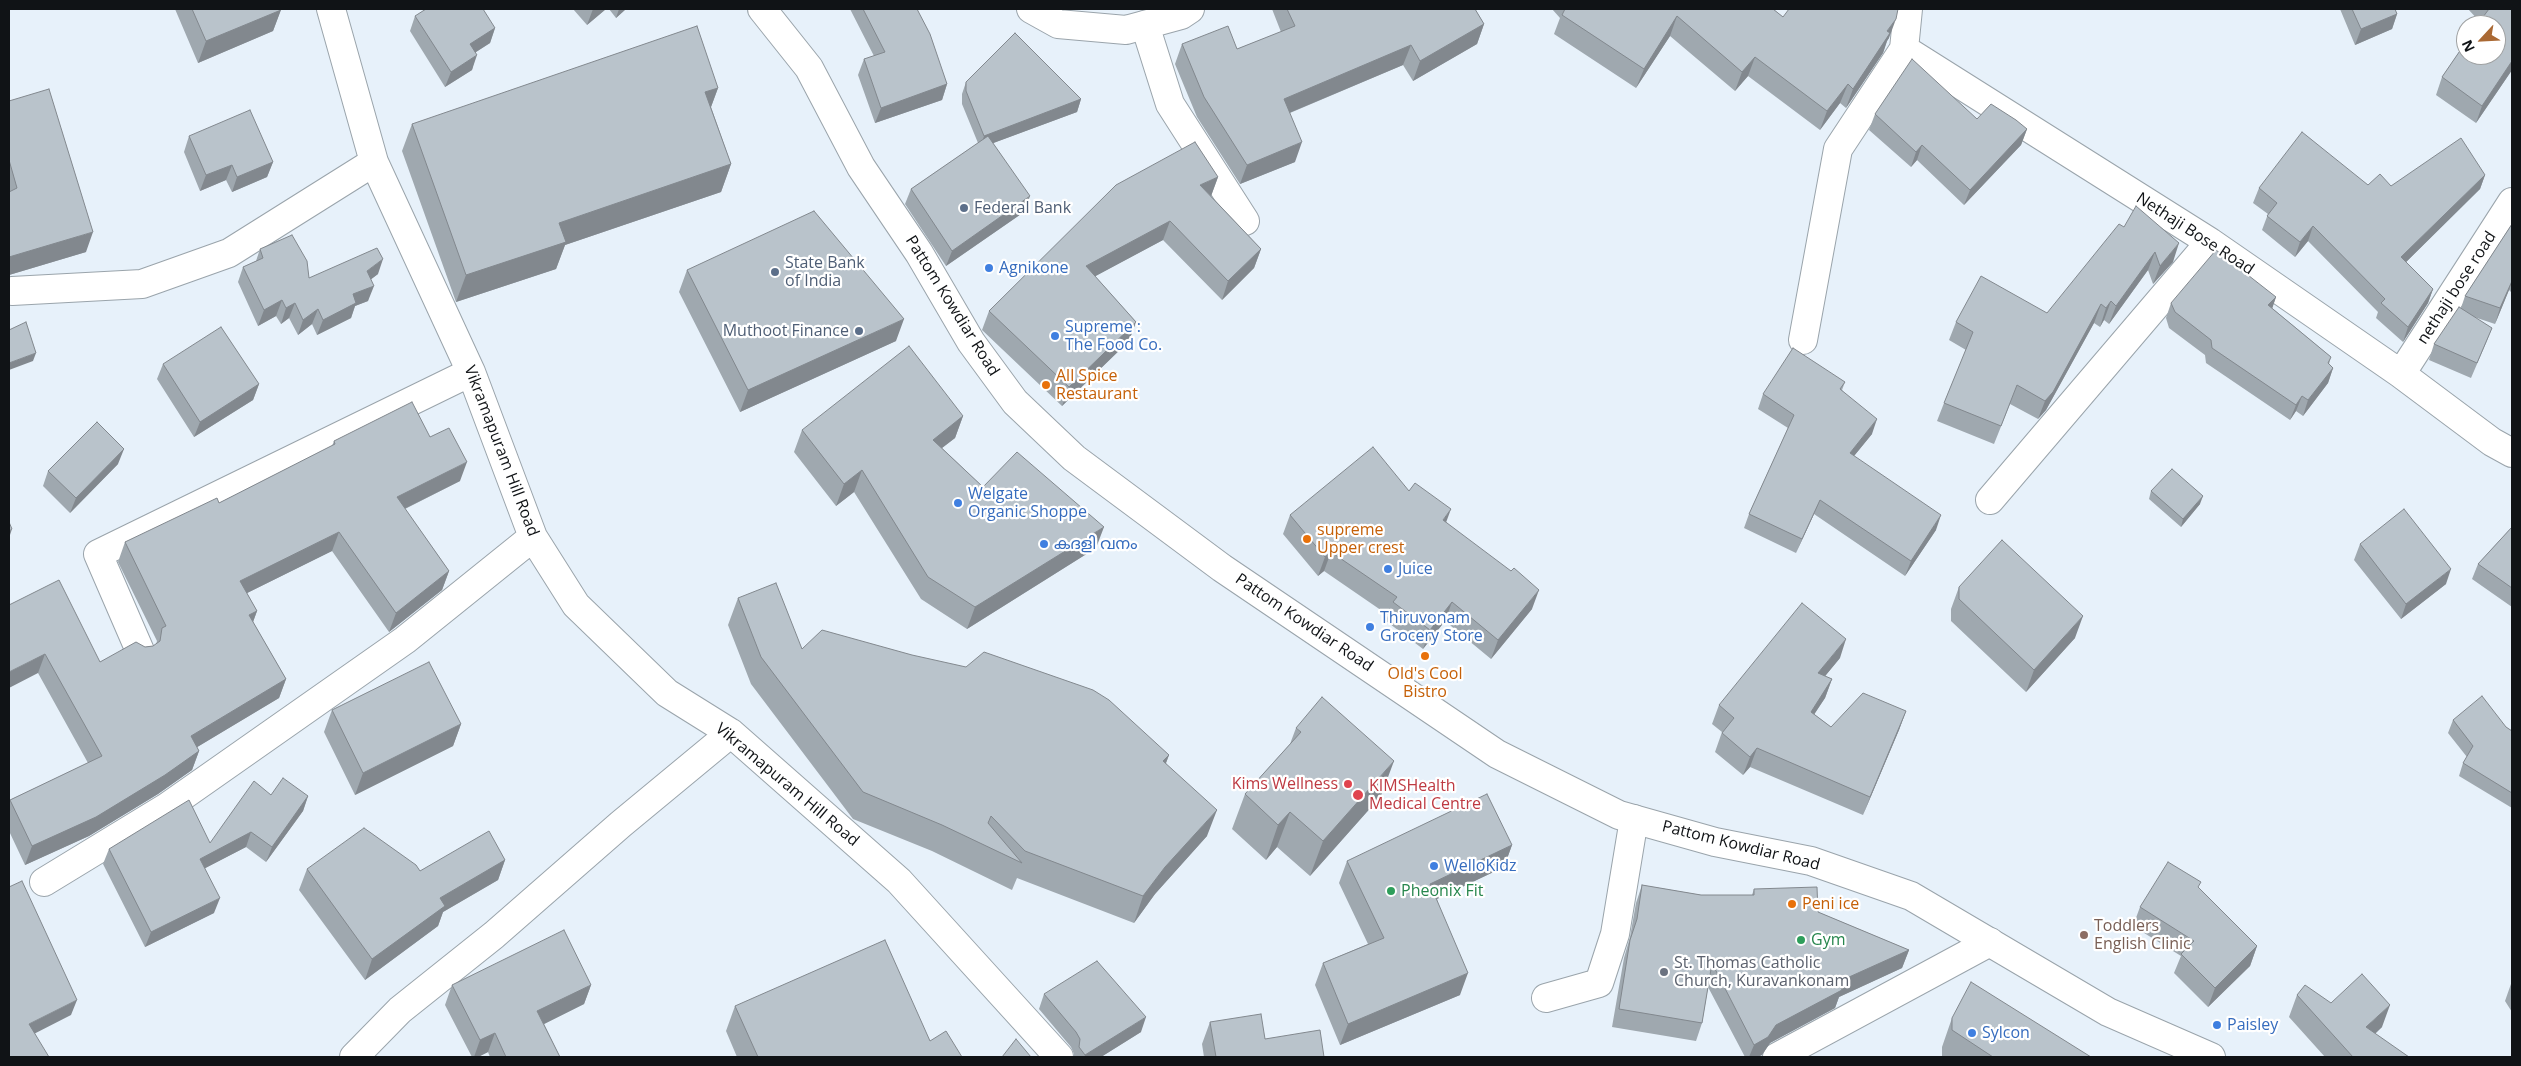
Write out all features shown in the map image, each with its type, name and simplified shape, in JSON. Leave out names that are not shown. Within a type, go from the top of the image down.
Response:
[{"type":"street","name":"Vikramapuram Hill Road","points":[[331,9],[374,162],[471,372],[533,537],[576,605],[667,693],[731,733],[899,881],[1059,1057]]},
{"type":"street","name":"Pattom Kowdiar Road","points":[[762,9],[810,68],[861,167],[919,253],[972,342],[1015,402],[1074,458],[1222,568],[1497,754],[1619,815],[1715,842],[1811,861],[1911,896],[2108,1012],[2210,1057]]},
{"type":"street","points":[[1031,9],[1058,24],[1126,30],[1181,15],[1190,9]]},
{"type":"street","points":[[1803,340],[1838,149],[1904,49],[1908,9]]},
{"type":"street","points":[[1145,24],[1170,104],[1244,221]]},
{"type":"street","name":"Nethaji Bose Road","points":[[1904,49],[2210,242],[2401,374],[2492,442],[2512,453]]},
{"type":"street","points":[[12,291],[142,284],[229,253],[374,162]]},
{"type":"street","name":"nethaji bose road","points":[[2401,374],[2512,202]]},
{"type":"street","points":[[1990,500],[2210,242]]},
{"type":"street","points":[[140,651],[98,554],[471,372]]},
{"type":"street","points":[[44,882],[167,807],[405,640],[533,537]]},
{"type":"street","points":[[354,1057],[400,1010],[494,936],[621,824],[731,733]]},
{"type":"street","points":[[1546,998],[1599,983],[1614,934],[1634,819]]},
{"type":"street","points":[[1778,1057],[1990,942]]},
{"type":"building","points":[[192,9],[281,9],[281,10],[206,41]]},
{"type":"building","points":[[426,9],[483,9],[495,28],[470,44],[477,55],[451,72],[415,16]]},
{"type":"building","points":[[863,9],[917,9],[930,34],[947,84],[881,108],[864,59],[885,52]]},
{"type":"building","points":[[1287,9],[1475,9],[1484,24],[1420,61],[1411,45],[1284,99],[1302,142],[1247,165],[1204,97],[1182,44],[1228,26],[1237,49],[1295,26]]},
{"type":"building","points":[[1565,9],[1773,9],[1783,17],[1789,9],[1898,9],[1896,19],[1887,31],[1890,33],[1853,89],[1848,84],[1827,111],[1755,57],[1742,72],[1677,16],[1644,69],[1562,15]]},
{"type":"building","points":[[2352,9],[2395,9],[2397,14],[2361,29]]},
{"type":"building","points":[[2489,9],[2512,9],[2512,61],[2482,106],[2442,77],[2456,57],[2456,65],[2506,65],[2506,15],[2484,15]]},
{"type":"building","points":[[697,26],[718,88],[705,92],[731,164],[559,223],[566,242],[466,275],[412,124]]},
{"type":"building","points":[[1015,33],[1081,99],[984,136],[966,91],[966,82]]},
{"type":"building","points":[[1912,59],[1977,119],[1991,104],[2027,129],[1970,190],[1922,145],[1916,152],[1875,114]]},
{"type":"building","points":[[49,89],[93,232],[9,257],[9,192],[17,188],[9,160],[9,101]]},
{"type":"building","points":[[250,110],[273,162],[237,177],[232,165],[206,175],[189,136]]},
{"type":"building","points":[[2302,132],[2368,185],[2380,174],[2391,186],[2461,138],[2485,175],[2401,257],[2433,289],[2408,327],[2381,303],[2385,299],[2313,226],[2300,242],[2267,216],[2277,203],[2259,188]]},
{"type":"building","name":"Federal Bank","points":[[988,136],[1030,196],[952,251],[911,189]]},
{"type":"building","points":[[1195,142],[1218,177],[1200,185],[1261,249],[1228,281],[1170,221],[1086,266],[1136,322],[1069,387],[989,311],[1116,185]]},
{"type":"building","points":[[2136,206],[2179,243],[2160,266],[2155,252],[2116,306],[2111,301],[2106,308],[2101,304],[2053,392],[2045,401],[2017,385],[2001,426],[1944,403],[1973,332],[1956,322],[1981,276],[2047,313],[2119,224],[2124,227]]},
{"type":"building","points":[[814,211],[904,319],[748,390],[687,270]]},
{"type":"building","points":[[2512,224],[2512,281],[2500,308],[2465,296]]},
{"type":"building","points":[[292,235],[307,261],[309,278],[377,248],[383,259],[367,271],[374,286],[353,294],[356,303],[323,320],[318,309],[303,320],[295,303],[286,308],[282,300],[264,310],[243,267],[263,258],[260,249]]},
{"type":"building","points":[[2216,250],[2276,297],[2268,305],[2331,357],[2328,363],[2333,368],[2308,400],[2302,396],[2296,405],[2212,348],[2211,340],[2175,312],[2171,303]]},
{"type":"building","points":[[2459,307],[2492,328],[2477,363],[2434,344]]},
{"type":"building","points":[[26,322],[36,353],[9,363],[9,330]]},
{"type":"building","points":[[221,327],[259,384],[200,422],[163,364]]},
{"type":"building","points":[[909,346],[963,416],[933,440],[983,487],[1017,452],[1104,527],[975,607],[928,577],[862,470],[844,484],[802,430]]},
{"type":"building","points":[[1793,348],[1845,382],[1840,389],[1877,419],[1850,453],[1941,515],[1911,561],[1820,500],[1802,539],[1749,514],[1794,415],[1763,394]]},
{"type":"building","points":[[412,402],[430,437],[449,428],[467,462],[397,497],[449,571],[396,613],[339,532],[240,581],[257,611],[249,615],[286,679],[191,736],[199,751],[165,775],[96,817],[32,846],[10,800],[102,756],[45,654],[9,672],[9,605],[59,580],[100,662],[136,642],[145,647],[153,646],[160,641],[162,628],[166,626],[125,542],[217,498],[219,503],[335,444],[334,441]]},
{"type":"building","points":[[97,422],[124,449],[76,498],[48,471]]},
{"type":"building","points":[[1373,447],[1409,491],[1415,483],[1451,509],[1443,520],[1511,571],[1514,568],[1539,590],[1498,640],[1452,602],[1430,630],[1393,602],[1397,597],[1331,552],[1325,557],[1290,515]]},
{"type":"building","points":[[2172,469],[2203,496],[2183,519],[2151,491]]},
{"type":"building","points":[[2404,509],[2451,569],[2406,604],[2360,544]]},
{"type":"building","points":[[2512,527],[2512,588],[2478,564]]},
{"type":"building","points":[[2002,540],[2083,616],[2034,670],[1959,599],[1959,587]]},
{"type":"building","points":[[776,583],[802,649],[822,630],[912,655],[966,667],[984,652],[1093,690],[1109,700],[1169,755],[1163,761],[1217,810],[1165,867],[1143,896],[1025,851],[991,816],[988,823],[1022,863],[942,825],[863,792],[761,657],[738,598]]},
{"type":"building","points":[[1802,603],[1846,639],[1818,673],[1832,679],[1811,712],[1831,727],[1863,693],[1906,711],[1870,797],[1757,748],[1750,757],[1722,733],[1734,718],[1719,705]]},
{"type":"building","points":[[429,662],[461,724],[363,773],[332,710]]},
{"type":"building","points":[[2482,696],[2506,727],[2512,731],[2512,793],[2463,763],[2473,746],[2453,720]]},
{"type":"building","points":[[1322,697],[1394,761],[1323,841],[1290,812],[1278,825],[1245,794],[1301,732],[1296,728]]},
{"type":"building","points":[[283,778],[308,796],[272,847],[251,832],[200,859],[220,898],[151,932],[109,849],[189,800],[210,843],[254,781],[271,795]]},
{"type":"building","points":[[1487,794],[1512,845],[1430,884],[1468,973],[1348,1024],[1323,963],[1384,938],[1347,861]]},
{"type":"building","points":[[364,828],[416,865],[420,871],[489,831],[505,860],[440,898],[445,906],[372,959],[307,869]]},
{"type":"building","points":[[2168,862],[2201,882],[2198,887],[2257,946],[2215,988],[2181,954],[2194,941],[2140,907]]},
{"type":"building","points":[[22,881],[77,1000],[29,1024],[49,1057],[9,1057],[9,887]]},
{"type":"building","points":[[1642,885],[1701,895],[1754,895],[1754,889],[1817,887],[1818,912],[1909,950],[1838,982],[1842,990],[1776,1025],[1768,1037],[1754,1045],[1712,963],[1702,1023],[1619,1009],[1630,940],[1637,919]]},
{"type":"building","points":[[564,930],[591,985],[537,1011],[560,1057],[506,1057],[495,1033],[480,1040],[452,985]]},
{"type":"building","points":[[885,940],[930,1041],[946,1031],[962,1057],[758,1057],[735,1006]]},
{"type":"building","points":[[1097,961],[1146,1017],[1085,1055],[1079,1047],[1080,1039],[1076,1032],[1044,994]]},
{"type":"building","points":[[2362,974],[2390,1005],[2366,1027],[2409,1057],[2353,1057],[2297,995],[2305,985],[2331,1003]]},
{"type":"building","points":[[1971,982],[2091,1057],[1993,1057],[1952,1030],[1952,1018]]},
{"type":"building","points":[[1261,1014],[1265,1039],[1320,1030],[1324,1057],[1216,1057],[1210,1022]]},
{"type":"building","points":[[1016,1039],[1031,1057],[1002,1057]]},
{"type":"place","name":"Federal Bank","points":[[964,208]]},
{"type":"place","name":"Agnikone","points":[[989,268]]},
{"type":"place","name":"State Bank of India","points":[[775,272]]},
{"type":"place","name":"Muthoot Finance","points":[[859,331]]},
{"type":"place","name":"Supreme : The Food Co.","points":[[1055,336]]},
{"type":"place","name":"All Spice Restaurant","points":[[1046,385]]},
{"type":"place","name":"Welgate Organic Shoppe","points":[[958,503]]},
{"type":"place","name":"supreme Upper crest","points":[[1307,539]]},
{"type":"place","name":"കദളി വനം","points":[[1044,544]]},
{"type":"place","name":"Juice","points":[[1388,569]]},
{"type":"place","name":"Thiruvonam Grocery Store","points":[[1370,627]]},
{"type":"place","name":"Old's Cool Bistro","points":[[1425,656]]},
{"type":"place","name":"Kims Wellness","points":[[1348,784]]},
{"type":"place","name":"KIMSHealth Medical Centre","points":[[1358,795]]},
{"type":"place","name":"WelloKidz","points":[[1434,866]]},
{"type":"place","name":"Pheonix Fit","points":[[1391,891]]},
{"type":"place","name":"Peni ice","points":[[1792,904]]},
{"type":"place","name":"Toddlers English Clinic","points":[[2084,935]]},
{"type":"place","name":"Gym","points":[[1801,940]]},
{"type":"place","name":"St. Thomas Catholic Church, Kuravankonam","points":[[1664,972]]},
{"type":"place","name":"Paisley","points":[[2217,1025]]},
{"type":"place","name":"Sylcon","points":[[1972,1033]]}]
